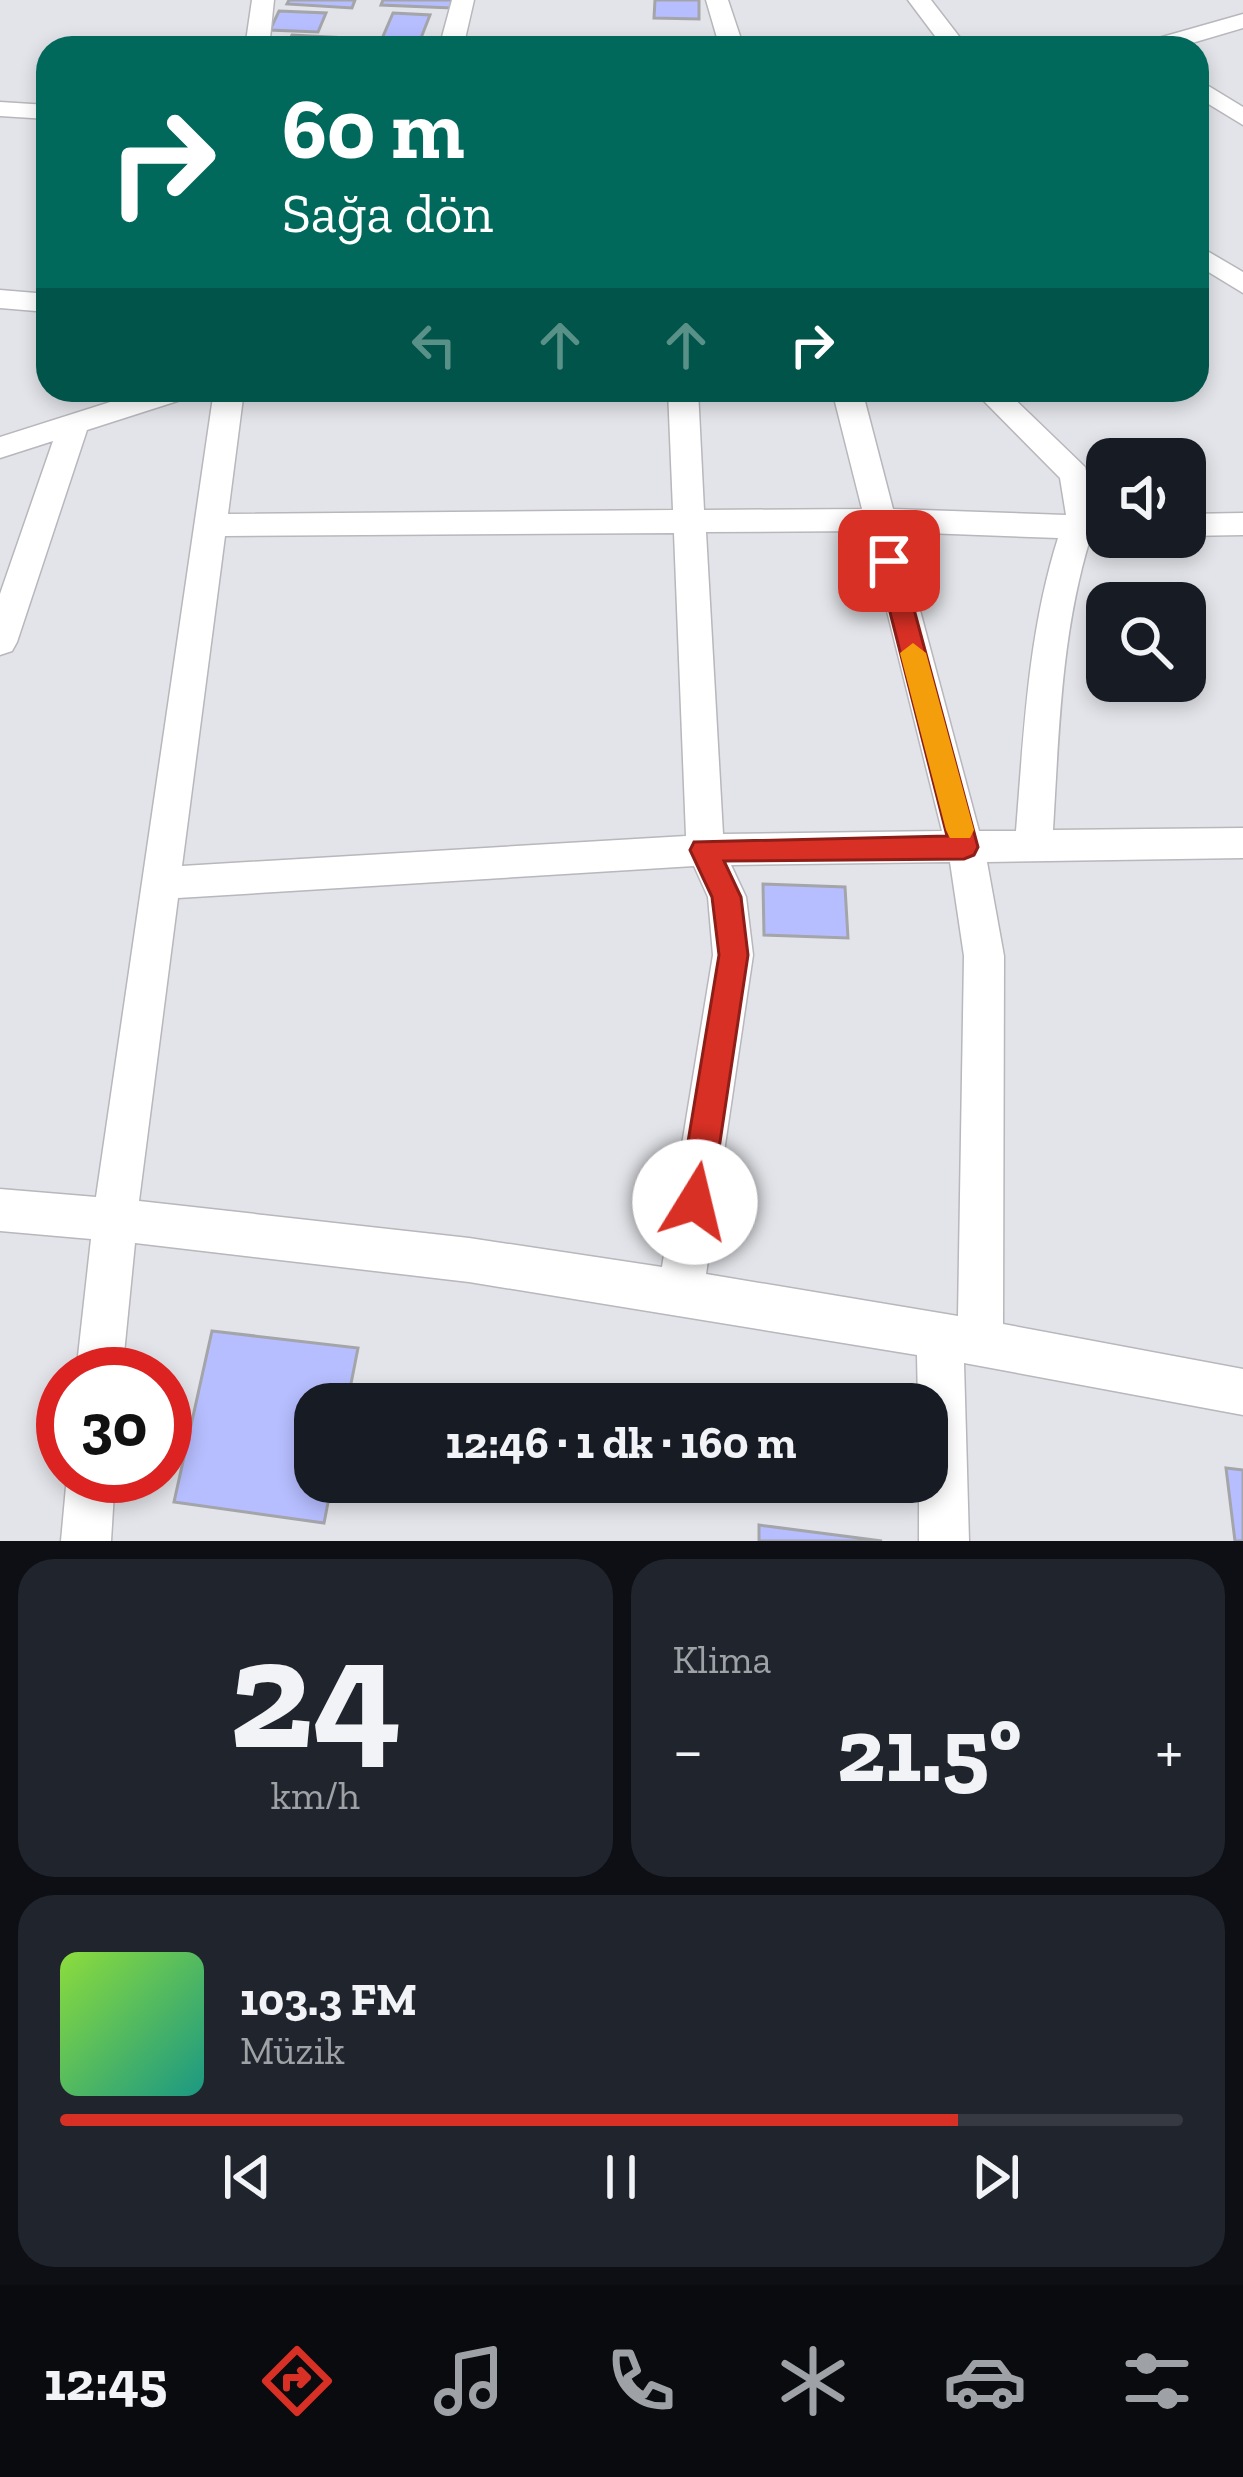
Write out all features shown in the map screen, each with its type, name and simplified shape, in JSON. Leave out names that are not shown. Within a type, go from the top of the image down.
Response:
[{"type":"street","points":[[258,36],[263,0]]},
{"type":"street","points":[[454,36],[463,0]]},
{"type":"street","points":[[717,0],[728,36]]},
{"type":"street","points":[[919,0],[947,36]]},
{"type":"street","points":[[1191,36],[1243,21]]},
{"type":"street","points":[[1209,94],[1243,118]]},
{"type":"street","points":[[0,109],[36,111]]},
{"type":"street","points":[[1209,261],[1243,284]]},
{"type":"street","points":[[0,298],[36,302]]},
{"type":"street","points":[[0,448],[143,402]]},
{"type":"street","points":[[102,1347],[115,1219],[227,402]]},
{"type":"street","points":[[681,1289],[734,955],[727,897],[704,850],[683,402]]},
{"type":"street","points":[[850,402],[964,847],[984,956],[944,1541]]},
{"type":"street","points":[[1000,402],[1073,474],[1086,515]]},
{"type":"street","points":[[0,642],[74,424]]},
{"type":"street","points":[[210,526],[878,520],[1086,528]]},
{"type":"street","points":[[1206,525],[1243,524]]},
{"type":"street","points":[[1033,846],[1047,656],[1057,594],[1086,541]]},
{"type":"street","points":[[161,883],[704,850],[1243,843]]},
{"type":"street","points":[[0,1210],[115,1219],[681,1289],[1243,1392]]},
{"type":"street","points":[[86,1541],[89,1503]]},
{"type":"building","points":[[289,0],[355,0],[352,8],[287,4]]},
{"type":"building","points":[[383,0],[455,0],[452,8],[381,5]]},
{"type":"building","points":[[655,0],[699,0],[699,19],[654,18]]},
{"type":"building","points":[[279,11],[326,13],[318,32],[270,30]]},
{"type":"building","points":[[393,13],[430,15],[422,36],[383,36]]},
{"type":"building","points":[[763,884],[845,887],[848,938],[764,935]]},
{"type":"building","points":[[212,1331],[358,1348],[351,1383],[294,1383],[294,1503],[328,1503],[324,1523],[181,1503],[192,1503],[192,1421]]},
{"type":"building","points":[[1226,1468],[1243,1470],[1243,1541],[1235,1541]]},
{"type":"building","points":[[759,1525],[882,1541],[759,1541]]},
{"type":"slow traffic","points":[[913,653],[960,830]]},
{"type":"route","points":[[695,1202],[734,955],[727,897],[704,850],[964,847],[889,561]]}]
